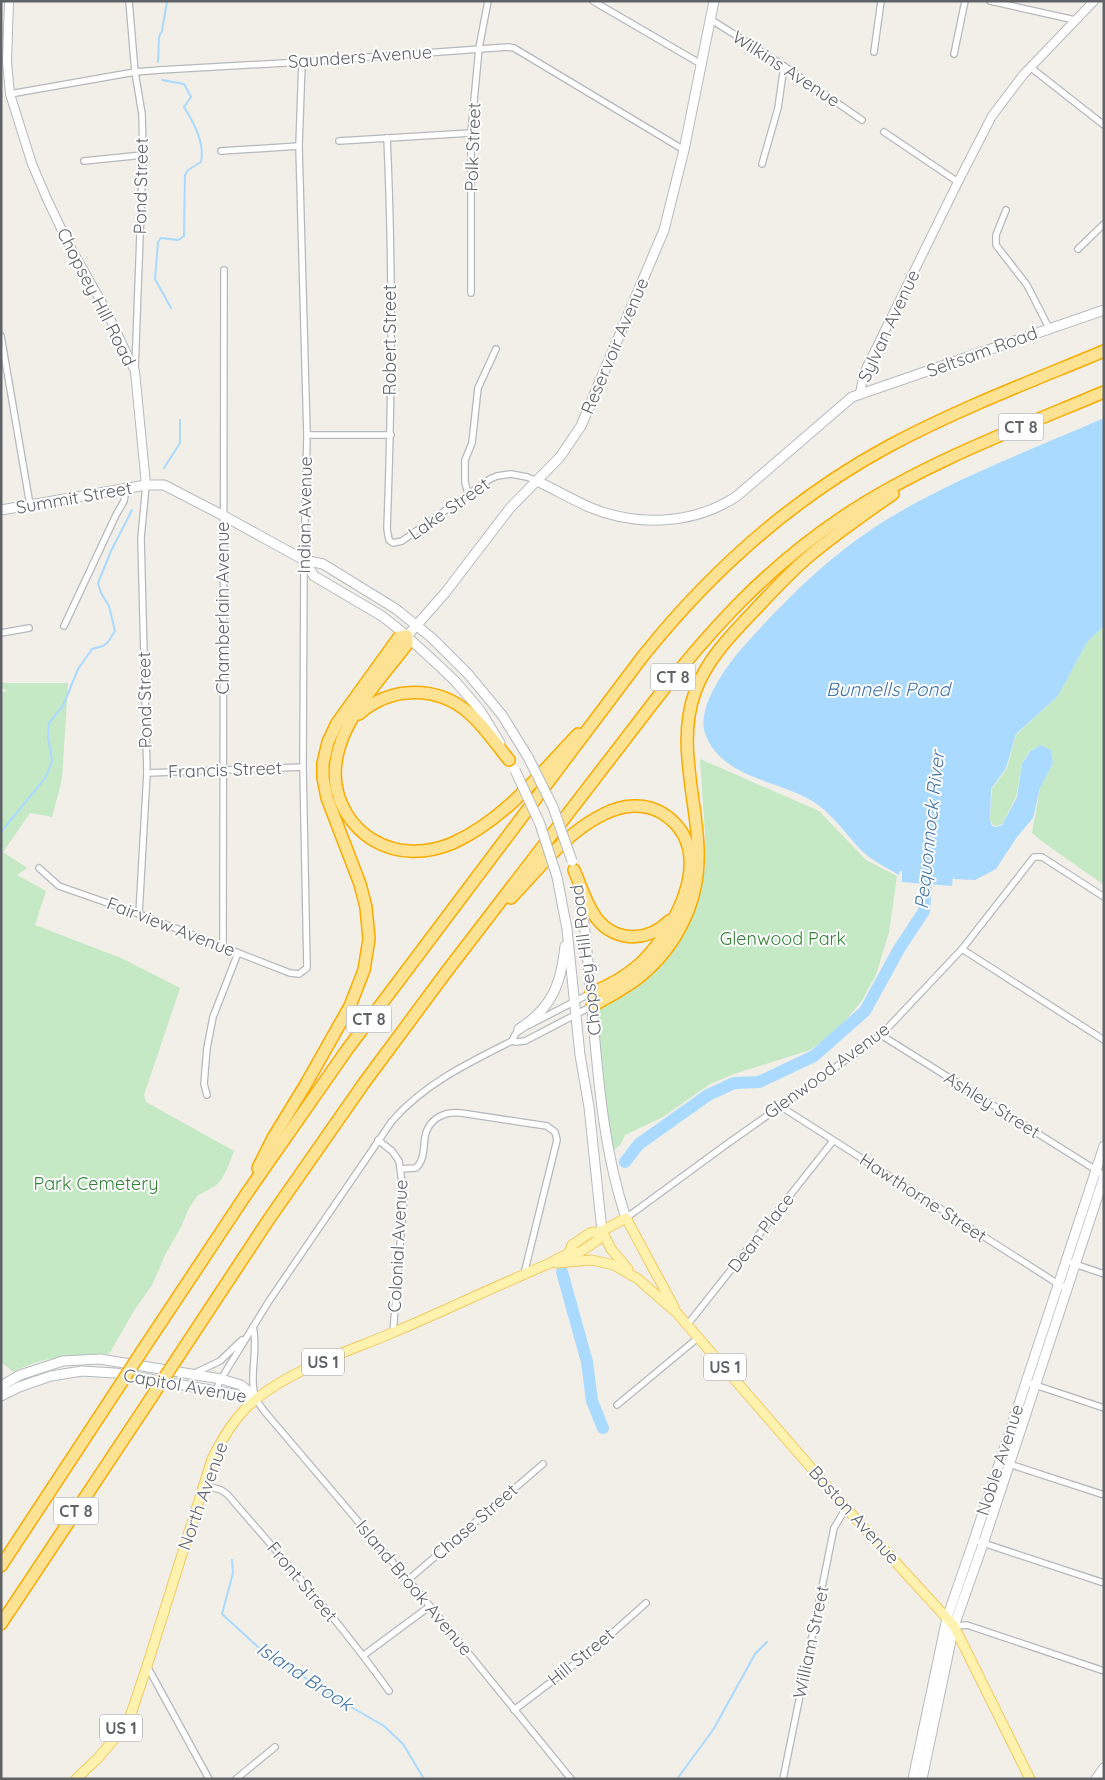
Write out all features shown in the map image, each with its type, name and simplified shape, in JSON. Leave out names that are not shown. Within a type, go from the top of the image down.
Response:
[{"type":"highway","name":"CT 8","points":[[1,1566],[247,1193],[366,1024],[611,698],[659,636],[703,587],[746,546],[805,499],[846,471],[911,434],[1104,351]]},
{"type":"highway","name":"CT 8","points":[[1,1624],[316,1151],[464,949],[687,659],[728,613],[781,564],[823,531],[867,502],[938,464],[1104,392]]},
{"type":"highway","points":[[592,1006],[634,981],[656,962],[673,940],[690,904],[696,880],[698,854],[688,761],[688,725],[695,692],[712,659],[733,633],[782,581],[808,557],[850,524],[938,464]]},
{"type":"highway","points":[[247,1193],[266,1149],[336,1033],[354,999],[362,977],[368,947],[366,908],[360,884],[327,798],[324,786],[323,763],[331,735],[341,717],[399,637],[407,636],[407,644],[360,708],[341,740],[335,764],[336,782],[342,806],[352,822],[366,835],[382,845],[405,851],[424,851],[442,847],[465,837],[487,824],[528,787],[611,698]]},
{"type":"highway","points":[[341,740],[354,719],[373,703],[396,694],[427,693],[446,698],[467,711],[480,724],[512,765]]},
{"type":"highway","points":[[464,949],[569,838],[598,817],[621,808],[640,806],[652,808],[670,819],[680,830],[686,842],[690,862],[689,879],[682,901],[664,935],[648,955],[628,973],[591,993]]},
{"type":"highway","points":[[573,866],[589,905],[597,919],[608,929],[622,936],[636,937],[654,932],[669,921],[682,901]]},
{"type":"main road","name":"Reservoir Avenue","points":[[407,636],[445,593],[502,518],[560,457],[576,434],[585,416],[664,230],[684,150],[714,1]]},
{"type":"main road","name":"Seltsam Road","points":[[860,393],[1104,310]]},
{"type":"main road","name":"Sylvan Avenue","points":[[537,481],[589,507],[625,518],[662,520],[698,514],[721,506],[737,496],[844,402],[860,393]]},
{"type":"main road","name":"Chopsey Hill Road","points":[[146,485],[164,485],[304,560],[323,564],[389,604],[418,625],[451,656],[478,684],[502,715],[528,757],[553,807],[573,866],[583,912],[604,1130],[617,1191],[626,1218],[676,1312]]},
{"type":"main road","name":"Summit Street","points":[[1,510],[146,485]]},
{"type":"main road","name":"Chopsey Hill Road","points":[[304,560],[314,576],[368,607],[407,636],[446,671],[472,700],[488,721],[512,765],[540,824],[557,877],[567,929],[580,1055],[589,1107],[602,1231],[611,1249],[638,1279]]},
{"type":"main road","points":[[519,1030],[542,1011],[556,990],[563,968],[567,929]]},
{"type":"main road","name":"Noble Avenue","points":[[913,1779],[946,1618],[974,1540],[1035,1385],[1067,1288],[1070,1262],[1095,1170],[1104,1146]]},
{"type":"main road","name":"Noble Avenue","points":[[922,1779],[954,1626],[983,1544],[1026,1382],[1058,1284],[1070,1262],[1104,1176]]},
{"type":"main road","name":"Glenwood Avenue","points":[[548,1264],[568,1253],[575,1243],[590,1233],[602,1231],[626,1218]]},
{"type":"main road","name":"US 1","points":[[548,1264],[572,1260],[601,1261],[622,1269],[638,1279]]},
{"type":"main road","name":"North Avenue","points":[[76,1779],[88,1769],[116,1737],[131,1714],[212,1460],[228,1428],[239,1414],[256,1398],[288,1378],[314,1365],[393,1333],[548,1264]]},
{"type":"main road","name":"Boston Avenue","points":[[638,1279],[688,1324],[846,1508],[954,1626],[1030,1779]]},
{"type":"main road","name":"Capitol Avenue","points":[[1,1386],[20,1375],[62,1361],[100,1358],[221,1379],[241,1385],[256,1398]]},
{"type":"main road","name":"Capitol Avenue","points":[[1,1396],[19,1387],[51,1376],[82,1371],[115,1373],[256,1398]]},
{"type":"main road","points":[[1096,1779],[1104,1768]]},
{"type":"street","name":"Chopsey Hill Road","points":[[9,1],[4,58],[10,94],[32,164],[47,200],[67,241],[106,310],[135,371],[146,485]]},
{"type":"street","name":"Pond Street","points":[[129,1],[135,72],[142,114],[143,155],[135,371]]},
{"type":"street","name":"Polk Street","points":[[471,294],[471,133],[479,48],[488,1]]},
{"type":"street","points":[[593,1],[701,64]]},
{"type":"street","points":[[874,52],[881,1]]},
{"type":"street","points":[[954,54],[965,1]]},
{"type":"street","points":[[990,1],[1075,20]]},
{"type":"street","name":"Sylvan Avenue","points":[[860,393],[864,373],[992,116],[1030,67],[1094,1]]},
{"type":"street","name":"Wilkins Avenue","points":[[710,19],[784,66],[862,120]]},
{"type":"street","name":"Saunders Avenue","points":[[10,94],[135,72],[508,47],[514,48],[684,150]]},
{"type":"street","name":"Indian Avenue","points":[[302,62],[299,146],[307,435],[303,767],[307,968]]},
{"type":"street","points":[[762,164],[778,108],[784,66]]},
{"type":"street","points":[[1030,67],[1104,124]]},
{"type":"street","points":[[884,132],[958,182]]},
{"type":"street","points":[[339,141],[471,133]]},
{"type":"street","name":"Robert Street","points":[[387,138],[391,222],[391,435],[387,536],[391,542]]},
{"type":"street","points":[[221,151],[299,146]]},
{"type":"street","points":[[84,161],[143,155]]},
{"type":"street","points":[[1006,210],[996,235],[996,245],[1027,284],[1050,328]]},
{"type":"street","points":[[1078,249],[1104,224]]},
{"type":"street","name":"Chamberlain Avenue","points":[[222,947],[224,270]]},
{"type":"street","points":[[1,336],[30,505]]},
{"type":"street","points":[[468,494],[465,482],[466,460],[472,443],[478,388],[496,349]]},
{"type":"street","points":[[307,435],[391,435]]},
{"type":"street","name":"Lake Street","points":[[391,542],[396,544],[402,541],[490,479],[502,475],[523,476],[537,481]]},
{"type":"street","name":"Pond Street","points":[[138,914],[147,774],[141,538],[146,485]]},
{"type":"street","points":[[64,626],[124,501],[126,489]]},
{"type":"street","points":[[1,632],[29,628]]},
{"type":"street","name":"Francis Street","points":[[147,774],[303,767]]},
{"type":"street","name":"Glenwood Avenue","points":[[626,1218],[881,1035],[962,949],[1034,857],[1042,857],[1104,897]]},
{"type":"street","name":"Fairview Avenue","points":[[39,868],[59,886],[222,947],[290,972],[299,974],[307,968]]},
{"type":"street","points":[[962,949],[1104,1040]]},
{"type":"street","points":[[207,1095],[204,1084],[207,1048],[213,1016],[238,952]]},
{"type":"street","points":[[512,1041],[519,1030],[591,993]]},
{"type":"street","points":[[216,1392],[221,1379],[269,1301],[378,1140],[400,1112],[423,1091],[451,1073],[512,1041],[526,1041],[592,1006]]},
{"type":"street","name":"Ashley Street","points":[[881,1035],[1104,1176]]},
{"type":"street","name":"Hawthorne Street","points":[[780,1106],[1067,1288]]},
{"type":"street","points":[[402,1169],[416,1168],[421,1163],[427,1130],[434,1120],[448,1112],[539,1124],[552,1128],[557,1140],[524,1274]]},
{"type":"street","name":"Colonial Avenue","points":[[378,1140],[394,1153],[402,1169],[404,1196],[393,1333]]},
{"type":"street","name":"Dean Place","points":[[688,1324],[833,1140]]},
{"type":"street","points":[[1070,1262],[1104,1274]]},
{"type":"street","points":[[192,1374],[220,1361],[241,1342],[253,1327]]},
{"type":"street","points":[[253,1327],[256,1339],[253,1375],[256,1398]]},
{"type":"street","points":[[617,1405],[699,1337]]},
{"type":"street","points":[[1026,1382],[1104,1408]]},
{"type":"street","name":"Island Brook Avenue","points":[[256,1398],[265,1412],[430,1606],[572,1779]]},
{"type":"street","points":[[1004,1462],[1104,1495]]},
{"type":"street","name":"Chase Street","points":[[408,1580],[543,1464]]},
{"type":"street","name":"Front Street","points":[[204,1485],[221,1490],[227,1494],[364,1655],[389,1692]]},
{"type":"street","name":"William Street","points":[[783,1779],[834,1528],[846,1508]]},
{"type":"street","points":[[974,1540],[1104,1583]]},
{"type":"street","name":"Hill Street","points":[[514,1710],[592,1651],[646,1603]]},
{"type":"street","points":[[364,1655],[430,1606]]},
{"type":"street","points":[[954,1626],[967,1625],[1104,1670]]},
{"type":"street","points":[[147,1666],[209,1779]]},
{"type":"street","points":[[236,1779],[275,1747]]},
{"type":"green space","points":[[1104,626],[1104,885],[1032,833],[1040,788],[1053,763],[1051,750],[1041,745],[1029,751],[1022,764],[1016,797],[1002,824],[993,825],[990,820],[992,789],[1007,768],[1016,735],[1058,696],[1087,642]]},
{"type":"green space","name":"Park Cemetery","points":[[1,683],[68,683],[62,779],[52,817],[30,813],[3,852],[27,868],[17,875],[46,891],[35,925],[121,958],[180,988],[144,1095],[146,1102],[234,1151],[221,1180],[215,1186],[197,1196],[189,1208],[152,1285],[135,1309],[109,1354],[48,1359],[13,1372],[1,1362],[1,693],[7,691],[1,687]]},
{"type":"green space","name":"Glenwood Park","points":[[700,759],[819,811],[866,860],[897,876],[889,932],[876,975],[861,1002],[837,1030],[810,1050],[734,1074],[710,1084],[663,1117],[625,1135],[621,1144],[613,1151],[591,999],[679,926],[703,878],[705,868],[705,834]]},
{"type":"water","name":"Bunnells Pond","points":[[1104,418],[1104,626],[1087,642],[1058,696],[1016,734],[1006,768],[991,789],[990,820],[992,826],[996,827],[1002,825],[1017,797],[1022,764],[1030,751],[1041,745],[1051,750],[1053,763],[1040,788],[1033,818],[1017,837],[996,869],[975,880],[954,879],[953,876],[952,886],[902,882],[902,871],[900,871],[899,875],[867,855],[830,815],[817,804],[787,789],[739,770],[724,761],[713,749],[705,733],[703,723],[709,700],[722,676],[736,655],[758,630],[789,598],[839,553],[875,527],[930,495],[987,468]]},
{"type":"waterway","name":"Island Brook","points":[[158,62],[159,37],[162,31],[167,1]]},
{"type":"waterway","name":"Island Brook","points":[[162,80],[184,84],[191,97],[184,107],[198,133],[202,155],[201,162],[188,170],[185,175],[184,236],[178,240],[161,238],[158,242],[155,279],[171,308]]},
{"type":"waterway","name":"Island Brook","points":[[164,468],[180,443],[180,420]]},
{"type":"waterway","name":"Island Brook","points":[[1,832],[46,777],[52,761],[48,736],[49,723],[63,706],[78,669],[92,649],[103,646],[115,631],[109,606],[101,593],[98,583],[111,551],[132,510]]},
{"type":"waterway","name":"Pequonnock River","points":[[625,1162],[639,1144],[708,1095],[734,1083],[759,1082],[814,1056],[865,1011],[899,949],[924,911],[926,884]]},
{"type":"waterway","name":"Pequonnock River","points":[[562,1272],[587,1362],[592,1401],[603,1428]]},
{"type":"waterway","name":"Island Brook","points":[[232,1560],[233,1573],[222,1614],[257,1646],[332,1696],[384,1726],[403,1744],[424,1779]]},
{"type":"waterway","name":"Pequonnock River","points":[[677,1779],[713,1730],[755,1654],[767,1642]]}]
